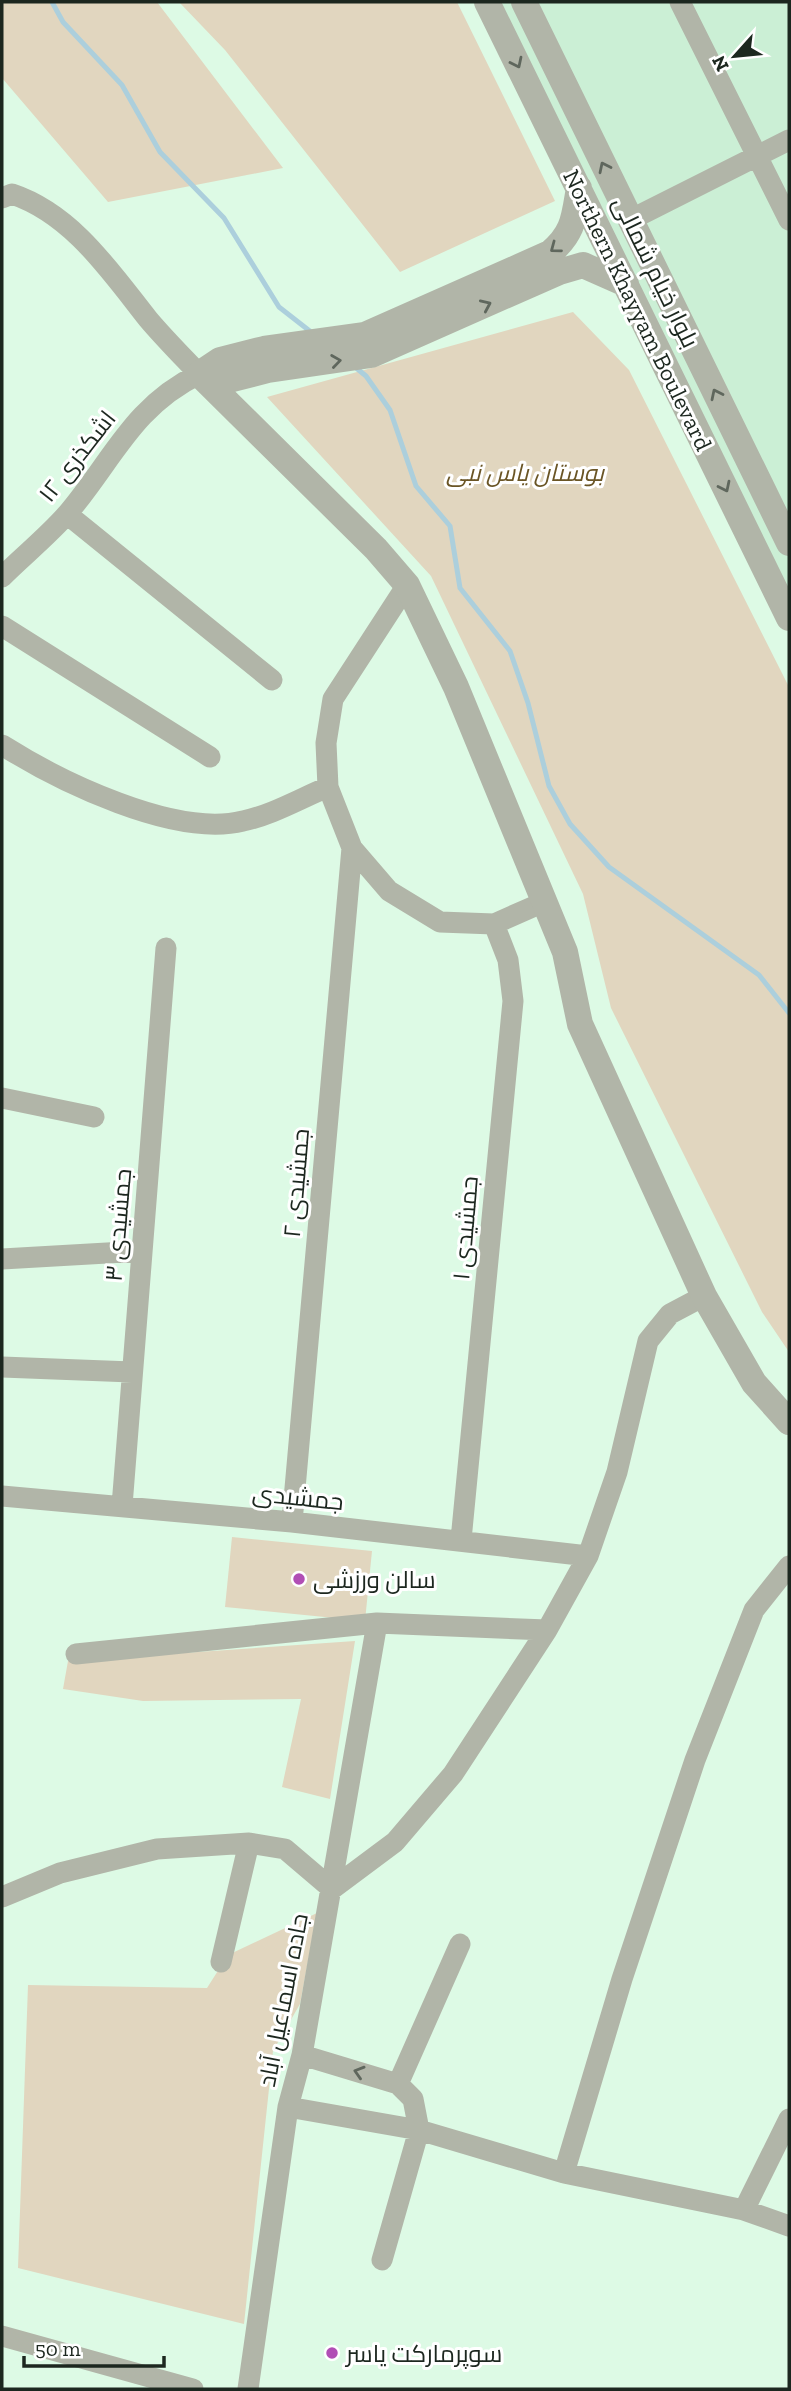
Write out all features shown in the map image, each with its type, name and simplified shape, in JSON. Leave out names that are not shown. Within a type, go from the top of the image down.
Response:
[{"type":"street","name":"Northern Khayyam Boulevard","points":[[487,2],[789,618]]},
{"type":"street","name":"بلوار خیام شمالی","points":[[524,2],[789,543]]},
{"type":"street","points":[[680,2],[789,220]]},
{"type":"street","points":[[630,220],[789,140]]},
{"type":"street","points":[[199,374],[225,381],[266,359],[371,355],[419,323],[550,253],[567,239],[579,188]]},
{"type":"street","points":[[5,195],[33,201],[102,259],[150,321],[199,374],[376,549],[407,585],[456,687],[565,952],[580,1024],[704,1296],[754,1383],[789,1422]]},
{"type":"street","points":[[419,323],[583,265],[626,284]]},
{"type":"street","name":"اشکذری ۱۲","points":[[2,577],[67,514],[150,406],[172,388],[199,374]]},
{"type":"street","points":[[67,514],[272,680]]},
{"type":"street","points":[[407,585],[333,699],[326,743],[328,787],[352,848],[389,891],[440,922],[494,924],[544,902]]},
{"type":"street","points":[[2,626],[210,757]]},
{"type":"street","points":[[2,745],[38,768],[130,807],[198,824],[243,822],[328,787]]},
{"type":"street","name":"جمشیدی ۲","points":[[292,1522],[352,848]]},
{"type":"street","name":"جمشیدی ۱","points":[[461,1541],[513,1002],[508,960],[494,924]]},
{"type":"street","name":"جمشیدی ۳","points":[[122,1506],[166,948]]},
{"type":"street","points":[[2,1098],[94,1117]]},
{"type":"street","points":[[2,1259],[142,1251]]},
{"type":"street","points":[[2,1897],[60,1873],[157,1849],[249,1843],[285,1849],[332,1889],[395,1842],[453,1774],[547,1630],[588,1556],[617,1472],[648,1341],[670,1314],[704,1296]]},
{"type":"street","points":[[2,1367],[132,1372]]},
{"type":"street","name":"جمشیدی","points":[[2,1496],[292,1522],[588,1556]]},
{"type":"street","points":[[564,2174],[622,1979],[695,1760],[754,1609],[789,1566]]},
{"type":"street","points":[[76,1654],[377,1623],[547,1630]]},
{"type":"street","name":"جاده اسماعیل آباد","points":[[248,2389],[288,2107],[302,2055],[377,1623]]},
{"type":"street","points":[[221,1962],[249,1843]]},
{"type":"street","points":[[398,2084],[460,1944]]},
{"type":"street","points":[[302,2055],[398,2084],[413,2099],[419,2130],[382,2260]]},
{"type":"street","points":[[288,2107],[419,2130],[564,2174],[744,2210],[789,2226]]},
{"type":"street","points":[[744,2210],[789,2119]]},
{"type":"street","points":[[2,2336],[193,2389]]},
{"type":"shaded area","points":[[492,2],[789,2],[789,601]]},
{"type":"green space","points":[[2,2],[157,2],[283,168],[108,202],[2,78]]},
{"type":"green space","points":[[179,2],[457,2],[555,201],[400,272],[225,50]]},
{"type":"green space","name":"بوستان یاس نبی","points":[[573,312],[629,370],[789,687],[789,1352],[762,1312],[611,1008],[583,894],[431,576],[267,397]]},
{"type":"green space","name":"سالن ورزشی","points":[[232,1537],[372,1551],[365,1621],[225,1607]]},
{"type":"green space","points":[[355,1641],[330,1799],[282,1787],[301,1699],[143,1701],[63,1689],[68,1661]]},
{"type":"green space","points":[[317,1913],[300,2004],[273,2051],[244,2324],[18,2268],[28,1985],[207,1988],[228,1955]]},
{"type":"waterway","points":[[52,2],[63,22],[122,85],[160,152],[224,218],[279,307],[311,332]]},
{"type":"waterway","points":[[355,367],[366,376],[390,410],[416,486],[450,526],[460,588],[510,651],[528,703],[549,786],[570,824],[609,867],[759,975],[789,1013]]},
{"type":"place","name":"سالن ورزشی","points":[[299,1579]]},
{"type":"place","name":"سوپرمارکت یاسر","points":[[332,2353]]}]
